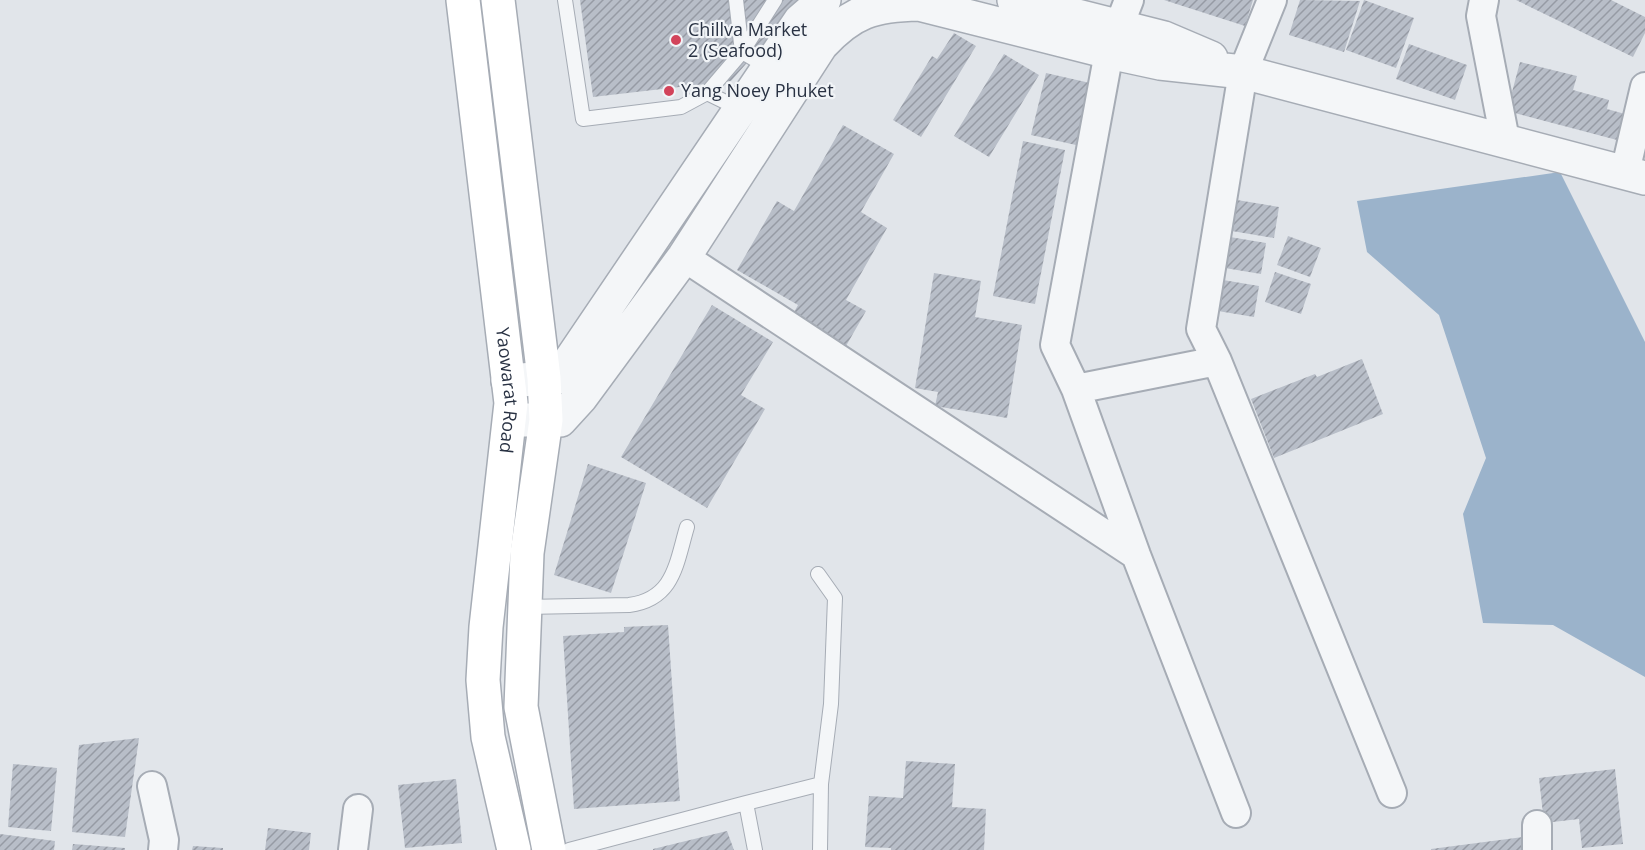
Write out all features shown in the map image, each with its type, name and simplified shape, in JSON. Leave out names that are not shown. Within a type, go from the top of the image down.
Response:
[{"type":"main road","name":"Yaowarat Road","points":[[463,0],[511,403],[486,627],[483,680],[488,737],[514,850]]},
{"type":"main road","name":"Yaowarat Road","points":[[498,0],[544,378],[546,420],[527,553],[521,707],[549,850]]},
{"type":"street","points":[[508,381],[559,376],[740,110],[755,59],[824,0]]},
{"type":"street","points":[[1014,0],[1119,26],[1160,63],[1243,72],[1635,175],[1645,87]]},
{"type":"street","points":[[1272,0],[1243,72],[1202,329],[1392,794]]},
{"type":"street","points":[[1484,0],[1481,16],[1505,140]]},
{"type":"street","points":[[510,420],[560,420],[581,397],[684,257],[821,45],[837,27],[865,11],[893,4],[919,4],[1119,26]]},
{"type":"street","points":[[1119,26],[1055,345],[1076,389],[1136,555],[1236,813]]},
{"type":"street","points":[[684,257],[1136,555]]},
{"type":"street","points":[[1076,389],[1216,361]]},
{"type":"street","points":[[152,786],[164,840],[163,850]]},
{"type":"street","points":[[354,850],[358,810]]},
{"type":"lane","points":[[565,0],[583,119],[681,107],[707,93],[755,59],[775,0]]},
{"type":"lane","points":[[736,0],[755,59]]},
{"type":"lane","points":[[707,93],[740,110]]},
{"type":"lane","points":[[525,607],[643,603],[665,588],[674,569],[687,527]]},
{"type":"lane","points":[[818,574],[834,598],[831,704],[821,784],[820,850]]},
{"type":"lane","points":[[569,850],[821,784]]},
{"type":"lane","points":[[746,803],[755,850]]},
{"type":"water","points":[[1560,172],[1645,342],[1645,677],[1553,625],[1483,623],[1463,514],[1486,458],[1439,315],[1367,252],[1357,201]]},
{"type":"building","name":"Chillva Market 2 (Seafood)","points":[[580,0],[802,0],[731,81],[593,97]]},
{"type":"building","points":[[1164,0],[1253,0],[1245,26]]},
{"type":"building","points":[[1300,0],[1360,1],[1344,52],[1289,35]]},
{"type":"building","points":[[1364,0],[1414,18],[1396,68],[1346,50]]},
{"type":"building","points":[[1516,0],[1611,0],[1645,17],[1645,33],[1633,57]]},
{"type":"building","points":[[954,33],[976,46],[921,137],[893,120],[932,56],[937,59]]},
{"type":"building","points":[[1409,44],[1467,65],[1455,100],[1396,79]]},
{"type":"building","points":[[1004,54],[1039,75],[989,157],[954,136]]},
{"type":"building","points":[[1520,62],[1577,76],[1573,90],[1609,100],[1607,109],[1625,114],[1617,140],[1507,111]]},
{"type":"building","points":[[1046,73],[1090,83],[1076,145],[1031,135]]},
{"type":"building","points":[[843,125],[894,154],[861,212],[887,228],[846,300],[866,311],[846,346],[792,316],[798,305],[737,270],[777,201],[794,211]]},
{"type":"building","points":[[1023,141],[1065,150],[1035,304],[993,296]]},
{"type":"building","points":[[1237,200],[1279,207],[1274,238],[1232,231]]},
{"type":"building","points":[[1224,236],[1266,243],[1261,274],[1219,267]]},
{"type":"building","points":[[1288,236],[1321,248],[1310,277],[1277,265]]},
{"type":"building","points":[[1275,272],[1311,284],[1301,314],[1265,302]]},
{"type":"building","points":[[934,273],[981,281],[975,317],[1022,325],[1007,418],[935,406],[938,392],[915,388]]},
{"type":"building","points":[[1217,279],[1259,286],[1254,317],[1212,310]]},
{"type":"building","points":[[712,305],[773,342],[741,395],[765,409],[707,508],[621,457]]},
{"type":"building","points":[[1362,359],[1383,414],[1274,458],[1251,399],[1315,374],[1317,377]]},
{"type":"building","points":[[588,464],[646,483],[611,593],[554,575]]},
{"type":"building","points":[[668,625],[680,801],[574,809],[563,636],[624,632],[624,627]]},
{"type":"building","points":[[139,738],[125,837],[72,832],[79,745]]},
{"type":"building","points":[[906,761],[955,764],[952,807],[986,809],[984,850],[891,850],[891,848],[865,847],[869,796],[903,798]]},
{"type":"building","points":[[13,764],[57,768],[51,831],[8,827]]},
{"type":"building","points":[[1615,769],[1623,844],[1582,848],[1579,819],[1544,823],[1539,778]]},
{"type":"building","points":[[456,779],[462,843],[405,848],[398,785]]},
{"type":"building","points":[[268,828],[311,833],[309,850],[265,850]]},
{"type":"building","points":[[727,831],[734,850],[653,850],[653,849]]},
{"type":"building","points":[[0,834],[55,841],[54,850],[0,850]]},
{"type":"building","points":[[1523,837],[1524,850],[1431,850],[1431,849]]},
{"type":"building","points":[[73,844],[125,848],[125,850],[72,850]]},
{"type":"building","points":[[193,846],[223,848],[223,850],[192,850]]},
{"type":"place","name":"Chillva Market 2 (Seafood)","points":[[676,40]]},
{"type":"place","name":"Yang Noey Phuket","points":[[669,91]]}]
